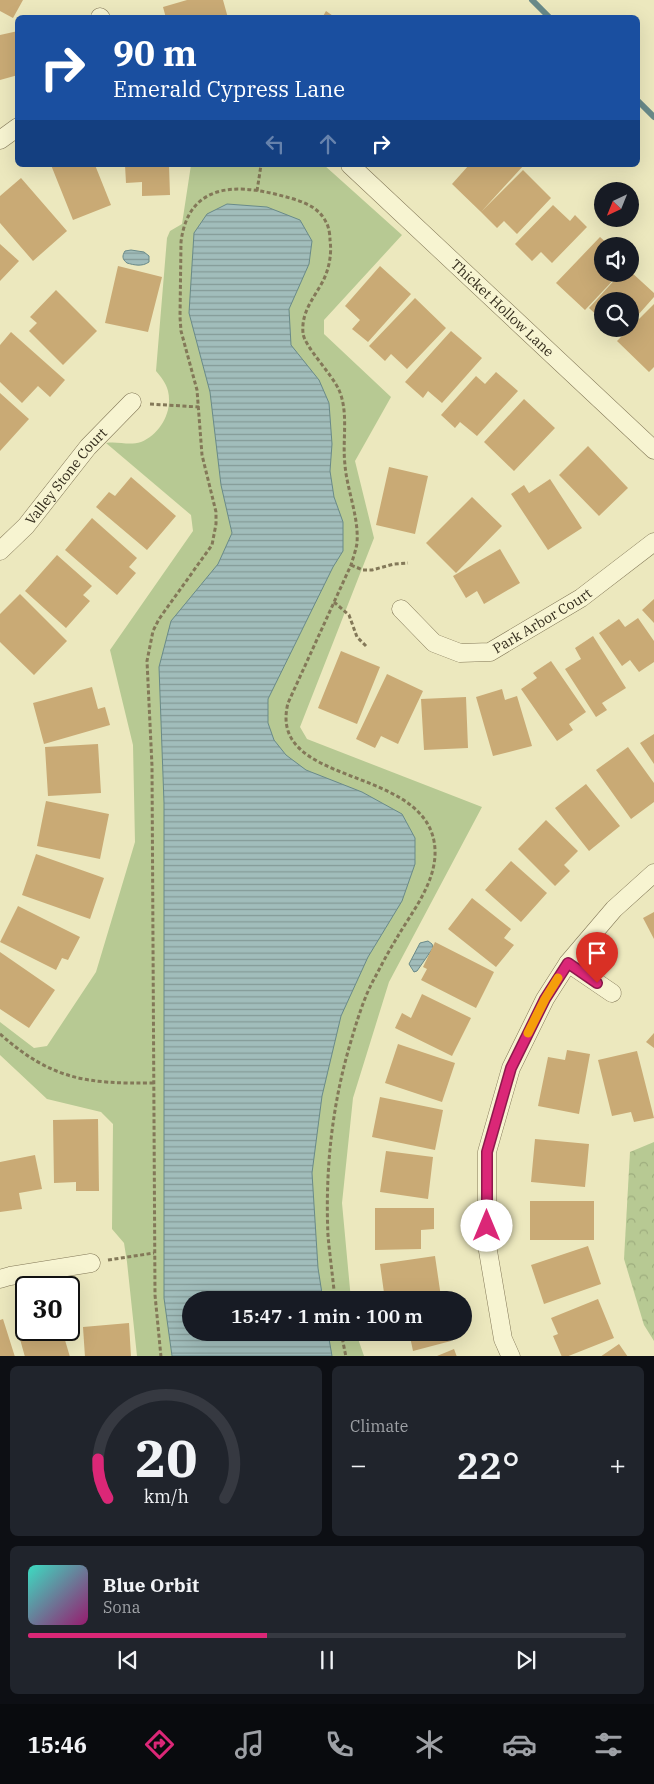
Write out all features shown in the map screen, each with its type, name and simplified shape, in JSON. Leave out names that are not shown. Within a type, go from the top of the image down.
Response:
[{"type":"street","points":[[0,140],[15,129]]},
{"type":"street","name":"Thicket Hollow Lane","points":[[352,167],[654,450]]},
{"type":"street","name":"Valley Stone Court","points":[[0,551],[26,526],[88,447],[132,402]]},
{"type":"street","name":"Park Arbor Court","points":[[401,610],[434,643],[460,653],[490,652],[581,598],[654,542]]},
{"type":"street","points":[[511,1356],[503,1339],[487,1245],[487,1152],[511,1068],[545,999],[568,963],[614,909],[654,873]]},
{"type":"street","points":[[568,963],[612,993]]},
{"type":"street","points":[[0,1279],[91,1263]]},
{"type":"path","points":[[257,191],[261,167]]},
{"type":"path","points":[[161,1356],[155,1295],[154,1253],[152,766],[146,661],[153,631],[159,619],[204,558],[212,545],[215,534],[216,512],[202,455],[197,390],[181,331],[183,230],[192,209],[202,200],[213,193],[232,188],[257,191],[298,200],[313,206],[327,223],[331,248],[324,279],[305,312],[303,335],[332,377],[342,398],[344,462],[357,543],[334,602],[288,703],[285,716],[286,725],[295,745],[308,756],[321,764],[388,790],[415,808],[423,816],[430,828],[434,841],[432,870],[427,886],[394,941],[362,1006],[340,1082],[330,1143],[328,1189],[328,1237],[334,1291]]},
{"type":"path","points":[[132,402],[199,406]]},
{"type":"path","points":[[350,564],[363,570],[372,570],[394,564],[408,563]]},
{"type":"path","points":[[334,602],[349,615],[357,637],[366,647]]},
{"type":"path","points":[[0,1034],[44,1066],[68,1076],[102,1082],[154,1083]]},
{"type":"path","points":[[91,1263],[154,1253]]},
{"type":"path","points":[[343,1341],[346,1356]]},
{"type":"green space","points":[[191,167],[326,167],[402,235],[324,320],[324,334],[391,397],[355,461],[374,538],[300,727],[307,739],[482,807],[389,982],[353,1098],[342,1203],[350,1291],[182,1291],[182,1341],[359,1341],[364,1356],[137,1356],[124,1243],[112,1229],[113,1124],[101,1112],[47,1099],[0,1055],[0,1022],[34,1048],[47,1046],[96,972],[135,842],[133,745],[110,650],[193,531],[191,515],[106,443],[132,444],[141,442],[154,434],[167,414],[169,407],[168,391],[165,383],[156,371],[167,238],[170,231],[182,224]]},
{"type":"green space","points":[[654,1142],[654,1341],[644,1325],[624,1259],[630,1152]]},
{"type":"water","points":[[227,204],[267,207],[300,220],[312,241],[309,264],[289,309],[291,345],[319,380],[329,403],[332,444],[330,471],[334,497],[343,522],[343,551],[333,567],[268,699],[268,723],[274,740],[286,755],[306,770],[362,792],[402,814],[415,838],[415,864],[402,901],[368,957],[341,1016],[322,1096],[312,1173],[318,1268],[322,1291],[182,1291],[182,1341],[329,1341],[332,1356],[172,1356],[164,1298],[164,803],[159,667],[171,621],[218,564],[232,533],[221,485],[210,392],[189,313],[194,233],[207,214]]},
{"type":"water","points":[[125,251],[144,252],[149,256],[149,262],[141,265],[127,263],[123,259],[123,254]]},
{"type":"water","points":[[428,941],[432,944],[433,948],[417,971],[414,972],[409,964],[420,943]]},
{"type":"building","points":[[0,0],[23,0],[13,18],[0,11]]},
{"type":"building","points":[[187,0],[223,0],[227,15],[165,15],[163,7]]},
{"type":"building","points":[[326,11],[332,15],[324,15]]},
{"type":"building","points":[[15,32],[15,76],[0,80],[0,35]]},
{"type":"building","points":[[52,167],[96,167],[111,205],[73,220]]},
{"type":"building","points":[[125,167],[169,167],[170,195],[142,196],[142,182],[126,183]]},
{"type":"building","points":[[467,167],[522,167],[481,212],[452,184]]},
{"type":"building","points":[[523,170],[551,198],[517,234],[504,221],[497,228],[481,212]]},
{"type":"building","points":[[21,178],[67,231],[33,261],[0,223],[0,196]]},
{"type":"building","points":[[553,205],[570,221],[575,215],[587,227],[552,263],[541,252],[532,261],[515,244]]},
{"type":"building","points":[[594,243],[594,282],[611,282],[602,292],[594,292],[594,300],[585,310],[556,283]]},
{"type":"building","points":[[0,244],[19,261],[0,281]]},
{"type":"building","points":[[118,266],[162,277],[148,332],[105,323]]},
{"type":"building","points":[[380,266],[411,294],[368,342],[352,329],[360,320],[345,306]]},
{"type":"building","points":[[639,279],[654,293],[654,297],[639,314],[639,292],[604,292],[613,282],[639,282]]},
{"type":"building","points":[[56,290],[97,331],[63,365],[29,331],[37,323],[30,317]]},
{"type":"building","points":[[415,298],[446,328],[407,369],[391,354],[385,361],[369,346]]},
{"type":"building","points":[[594,303],[594,313],[589,308]]},
{"type":"building","points":[[654,304],[654,367],[649,372],[617,341],[621,337],[639,337],[639,319]]},
{"type":"building","points":[[451,331],[482,358],[442,403],[428,391],[423,398],[405,382]]},
{"type":"building","points":[[11,332],[65,380],[50,397],[38,386],[22,403],[0,382],[0,345]]},
{"type":"building","points":[[496,372],[518,391],[477,436],[460,422],[455,428],[441,415],[476,376],[485,384]]},
{"type":"building","points":[[0,393],[29,419],[0,451]]},
{"type":"building","points":[[524,399],[555,428],[514,471],[484,442]]},
{"type":"building","points":[[588,446],[628,488],[599,516],[559,475]]},
{"type":"building","points":[[389,467],[428,476],[415,534],[376,525]]},
{"type":"building","points":[[131,477],[176,516],[147,550],[96,507],[109,492],[115,496]]},
{"type":"building","points":[[550,479],[582,528],[548,550],[511,494],[524,485],[529,493]]},
{"type":"building","points":[[472,497],[502,526],[456,573],[426,543]]},
{"type":"building","points":[[92,518],[137,558],[129,567],[136,573],[117,595],[65,550]]},
{"type":"building","points":[[500,549],[520,583],[484,604],[477,591],[466,598],[453,576]]},
{"type":"building","points":[[57,555],[92,586],[83,595],[90,601],[66,628],[25,591]]},
{"type":"building","points":[[20,594],[67,641],[34,675],[0,642],[0,614]]},
{"type":"building","points":[[654,599],[654,623],[642,610]]},
{"type":"building","points":[[638,618],[654,641],[654,662],[639,672],[630,660],[622,666],[599,633],[619,619],[625,627]]},
{"type":"building","points":[[593,636],[626,688],[602,703],[607,710],[596,717],[565,669],[581,659],[575,648]]},
{"type":"building","points":[[341,651],[380,667],[357,724],[318,708]]},
{"type":"building","points":[[551,661],[586,712],[569,724],[573,730],[557,741],[521,689],[537,678],[533,673]]},
{"type":"building","points":[[387,674],[423,691],[398,744],[381,736],[375,748],[356,739]]},
{"type":"building","points":[[92,687],[98,709],[105,707],[110,725],[44,744],[33,703]]},
{"type":"building","points":[[502,689],[505,700],[517,696],[532,746],[493,756],[476,697]]},
{"type":"building","points":[[466,697],[468,748],[424,750],[421,699]]},
{"type":"building","points":[[654,734],[654,764],[640,743]]},
{"type":"building","points":[[98,744],[101,793],[48,796],[45,747]]},
{"type":"building","points":[[628,747],[654,783],[654,802],[631,819],[596,770]]},
{"type":"building","points":[[586,784],[620,826],[589,851],[555,808]]},
{"type":"building","points":[[46,801],[109,814],[100,859],[37,846]]},
{"type":"building","points":[[546,820],[578,851],[564,865],[570,871],[555,886],[518,849]]},
{"type":"building","points":[[36,854],[104,878],[90,919],[22,895]]},
{"type":"building","points":[[511,861],[547,893],[521,922],[485,890]]},
{"type":"building","points":[[472,898],[511,929],[504,938],[514,945],[496,967],[448,929]]},
{"type":"building","points":[[18,906],[80,937],[68,960],[62,958],[56,970],[0,942]]},
{"type":"building","points":[[654,912],[654,939],[643,918]]},
{"type":"building","points":[[435,942],[494,972],[476,1008],[421,980],[427,969],[423,967]]},
{"type":"building","points":[[0,952],[55,990],[29,1028],[0,1009]]},
{"type":"building","points":[[422,994],[471,1018],[452,1056],[395,1028],[402,1013],[411,1018]]},
{"type":"building","points":[[654,1033],[654,1048],[646,1042]]},
{"type":"building","points":[[398,1044],[455,1063],[442,1102],[385,1083]]},
{"type":"building","points":[[567,1050],[590,1054],[579,1114],[538,1106],[548,1057],[565,1060]]},
{"type":"building","points":[[637,1051],[654,1118],[634,1122],[631,1112],[612,1116],[598,1060]]},
{"type":"building","points":[[380,1097],[443,1110],[435,1150],[372,1137]]},
{"type":"building","points":[[98,1119],[99,1191],[76,1191],[76,1182],[54,1183],[53,1120]]},
{"type":"building","points":[[535,1139],[589,1144],[585,1187],[531,1182]]},
{"type":"building","points":[[386,1151],[433,1157],[428,1199],[380,1192]]},
{"type":"building","points":[[35,1155],[42,1189],[19,1193],[22,1209],[0,1212],[0,1162]]},
{"type":"building","points":[[530,1201],[594,1201],[594,1240],[530,1240]]},
{"type":"building","points":[[375,1208],[434,1208],[434,1229],[421,1230],[421,1249],[375,1250]]},
{"type":"building","points":[[588,1246],[601,1284],[544,1304],[531,1265]]},
{"type":"building","points":[[435,1256],[440,1291],[384,1291],[380,1264]]},
{"type":"building","points":[[598,1299],[614,1338],[569,1356],[562,1356],[553,1336],[558,1334],[551,1318]]},
{"type":"building","points":[[3,1319],[15,1356],[0,1356],[0,1320]]},
{"type":"building","points":[[129,1323],[131,1356],[85,1356],[83,1327]]},
{"type":"building","points":[[21,1341],[65,1341],[70,1356],[25,1356]]},
{"type":"building","points":[[411,1341],[451,1341],[413,1351]]},
{"type":"building","points":[[619,1344],[627,1356],[601,1356]]},
{"type":"building","points":[[454,1349],[457,1356],[437,1356]]},
{"type":"waterway","points":[[532,0],[547,15]]},
{"type":"waterway","points":[[640,103],[654,117]]},
{"type":"slow traffic","points":[[528,1033],[558,978]]},
{"type":"route","points":[[487,1226],[487,1152],[511,1068],[545,999],[568,963],[597,983]]}]
